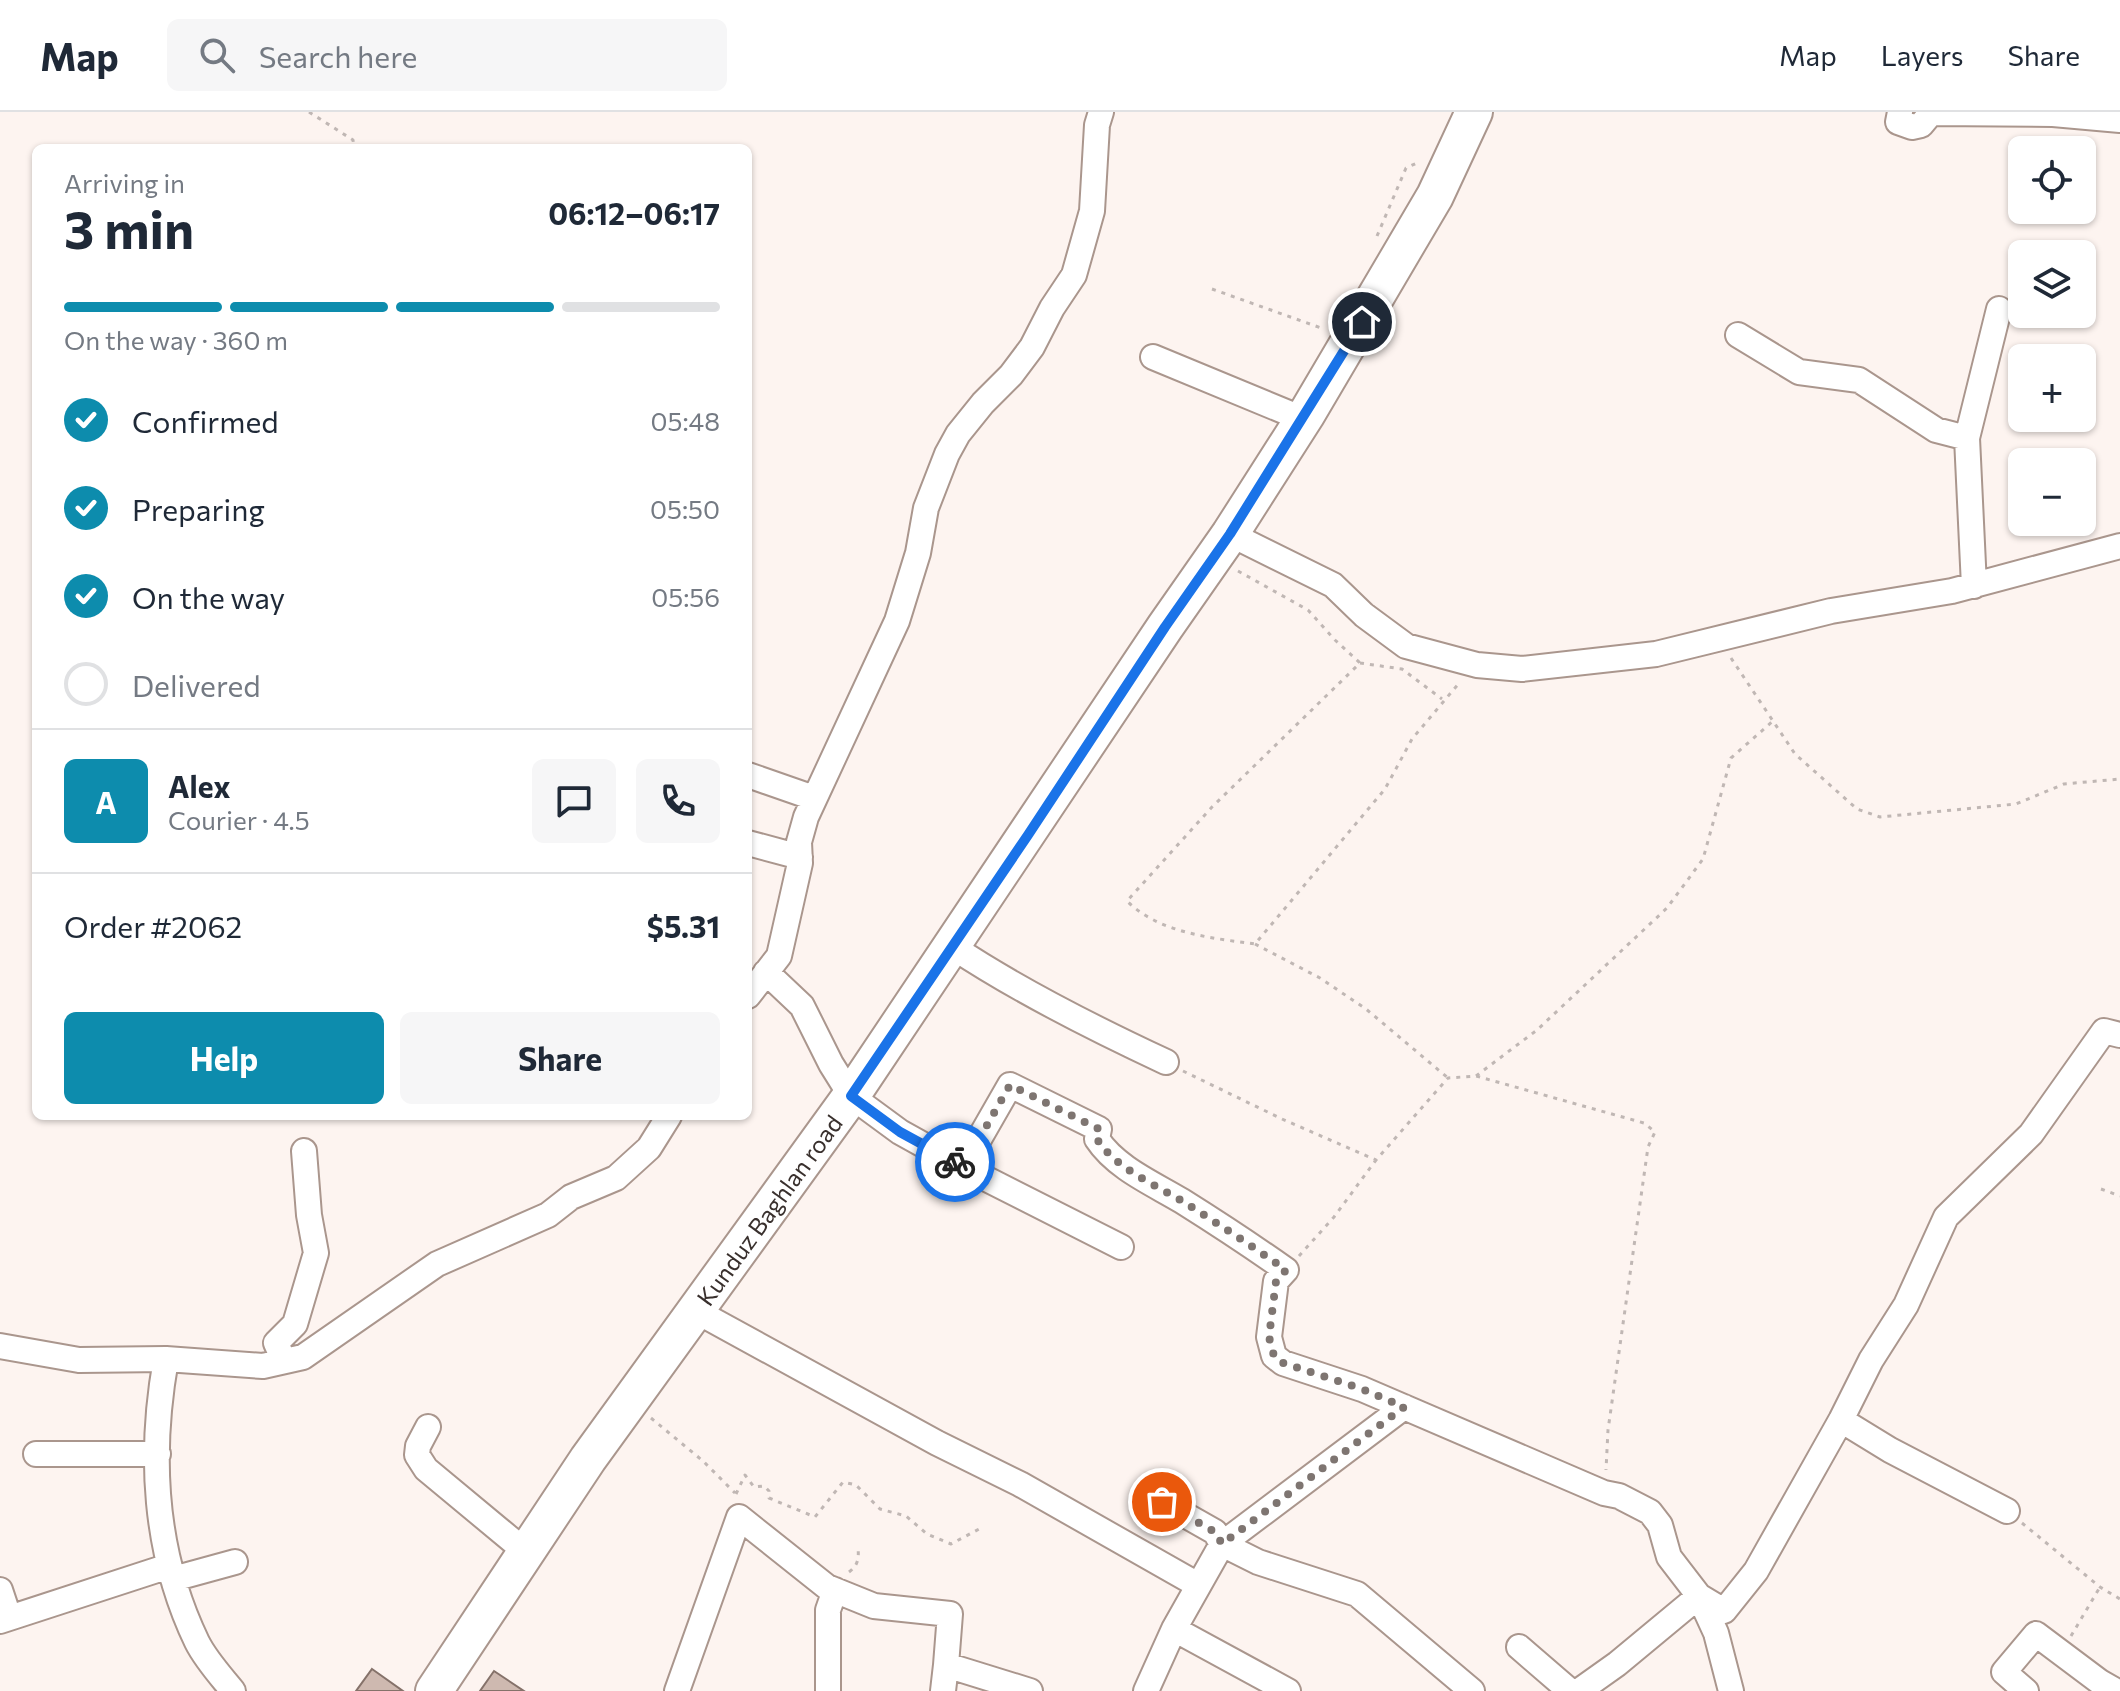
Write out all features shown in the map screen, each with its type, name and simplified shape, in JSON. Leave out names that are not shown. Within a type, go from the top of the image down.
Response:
[{"type":"highway","name":"Kunduz Baghlan road","points":[[434,1691],[631,1401],[851,1096],[1222,546],[1303,419],[1435,196],[1473,112]]},
{"type":"street","points":[[752,991],[779,956],[800,857],[799,842],[814,798],[897,621],[918,553],[926,508],[947,454],[958,434],[1032,347],[1074,275],[1092,211],[1097,125],[1101,112]]},
{"type":"street","points":[[1900,112],[1898,122],[1912,127],[1921,125],[1931,113],[2053,114],[2118,126]]},
{"type":"street","points":[[1974,586],[1967,438],[1999,309]]},
{"type":"street","points":[[1738,335],[1799,372],[1859,380],[1936,430],[1967,438]]},
{"type":"street","points":[[1153,357],[1303,419]]},
{"type":"street","points":[[1222,546],[1333,585],[1364,615],[1406,646],[1477,665],[1522,669],[1656,654],[1831,611],[1974,586],[2120,546]]},
{"type":"street","points":[[752,776],[814,798]]},
{"type":"street","points":[[752,844],[800,857]]},
{"type":"street","points":[[953,947],[995,974],[1166,1062]]},
{"type":"street","points":[[766,972],[802,1006],[851,1096],[900,1132],[1121,1247]]},
{"type":"street","points":[[1699,1596],[1724,1611],[1756,1571],[1871,1360],[1906,1305],[1946,1217],[2031,1134],[2104,1031],[2120,1035]]},
{"type":"street","points":[[963,1167],[1010,1085],[1099,1129],[1097,1139],[1104,1150],[1286,1270],[1276,1281],[1269,1337],[1274,1356],[1283,1363],[1362,1389],[1604,1493],[1619,1496],[1650,1512],[1660,1525],[1669,1557],[1699,1596],[1716,1633],[1731,1691]]},
{"type":"street","points":[[0,1346],[79,1360],[166,1359],[263,1366],[303,1357],[437,1264],[548,1215],[571,1197],[616,1178],[649,1148],[666,1120]]},
{"type":"street","points":[[284,1361],[276,1343],[295,1324],[316,1253],[309,1215],[304,1151]]},
{"type":"street","points":[[696,1311],[924,1437],[1020,1484],[1198,1585]]},
{"type":"street","points":[[166,1359],[160,1391],[158,1509],[171,1572],[197,1641],[208,1661],[233,1691]]},
{"type":"street","points":[[1146,1691],[1174,1629],[1222,1544],[1404,1407]]},
{"type":"street","points":[[1841,1420],[1890,1450],[2007,1511]]},
{"type":"street","points":[[428,1427],[417,1455],[426,1469],[526,1552]]},
{"type":"street","points":[[36,1454],[158,1454]]},
{"type":"street","points":[[1162,1502],[1215,1532],[1222,1544],[1258,1562],[1357,1594],[1472,1691]]},
{"type":"street","points":[[677,1691],[739,1517],[827,1587],[874,1606],[950,1614],[943,1691]]},
{"type":"street","points":[[0,1590],[5,1619],[171,1572],[235,1562]]},
{"type":"street","points":[[828,1691],[828,1610],[835,1590]]},
{"type":"street","points":[[1579,1691],[1617,1664],[1699,1596]]},
{"type":"street","points":[[1174,1629],[1288,1691]]},
{"type":"street","points":[[2026,1691],[2004,1672],[2036,1634],[2116,1691]]},
{"type":"street","points":[[1519,1647],[1570,1691]]},
{"type":"street","points":[[946,1665],[1030,1691]]},
{"type":"path","points":[[309,112],[353,140],[354,144]]},
{"type":"path","points":[[1373,246],[1406,168],[1426,159]]},
{"type":"path","points":[[1212,289],[1322,331],[1330,319]]},
{"type":"path","points":[[1222,546],[1308,610],[1360,663],[1402,669],[1443,700]]},
{"type":"path","points":[[1718,639],[1795,754],[1857,809],[1880,817],[2016,804],[2064,784],[2120,779]]},
{"type":"path","points":[[1360,663],[1212,807],[1127,901],[1142,916],[1201,937],[1255,944],[1320,978],[1366,1009],[1448,1078],[1476,1076],[1644,1123],[1655,1132],[1648,1147],[1608,1430],[1604,1493]]},
{"type":"path","points":[[1255,944],[1385,789],[1412,739],[1443,700],[1477,665]]},
{"type":"path","points":[[1476,1076],[1537,1030],[1667,908],[1703,859],[1731,758],[1774,720]]},
{"type":"path","points":[[1166,1062],[1282,1119],[1376,1160]]},
{"type":"path","points":[[1286,1270],[1334,1217],[1376,1160],[1448,1078]]},
{"type":"path","points":[[2101,1189],[2120,1196]]},
{"type":"path","points":[[631,1401],[703,1461],[736,1494],[745,1475],[754,1487],[764,1486],[769,1491],[769,1498],[815,1517],[843,1482],[856,1485],[880,1509],[906,1516],[927,1534],[951,1544],[981,1528]]},
{"type":"path","points":[[2007,1511],[2100,1587],[2120,1599]]},
{"type":"path","points":[[835,1590],[841,1578],[856,1566],[858,1548]]},
{"type":"path","points":[[2061,1653],[2100,1587]]},
{"type":"building","points":[[372,1669],[403,1691],[356,1691]]},
{"type":"building","points":[[494,1671],[524,1691],[480,1691]]},
{"type":"way so far","points":[[955,1162],[963,1167],[1010,1085],[1099,1129],[1097,1139],[1104,1150],[1286,1270],[1276,1281],[1269,1337],[1274,1356],[1283,1363],[1362,1389],[1404,1407],[1222,1544],[1215,1532],[1162,1502]]},
{"type":"route","points":[[955,1162],[900,1132],[851,1096],[1230,534],[1362,322]]}]
